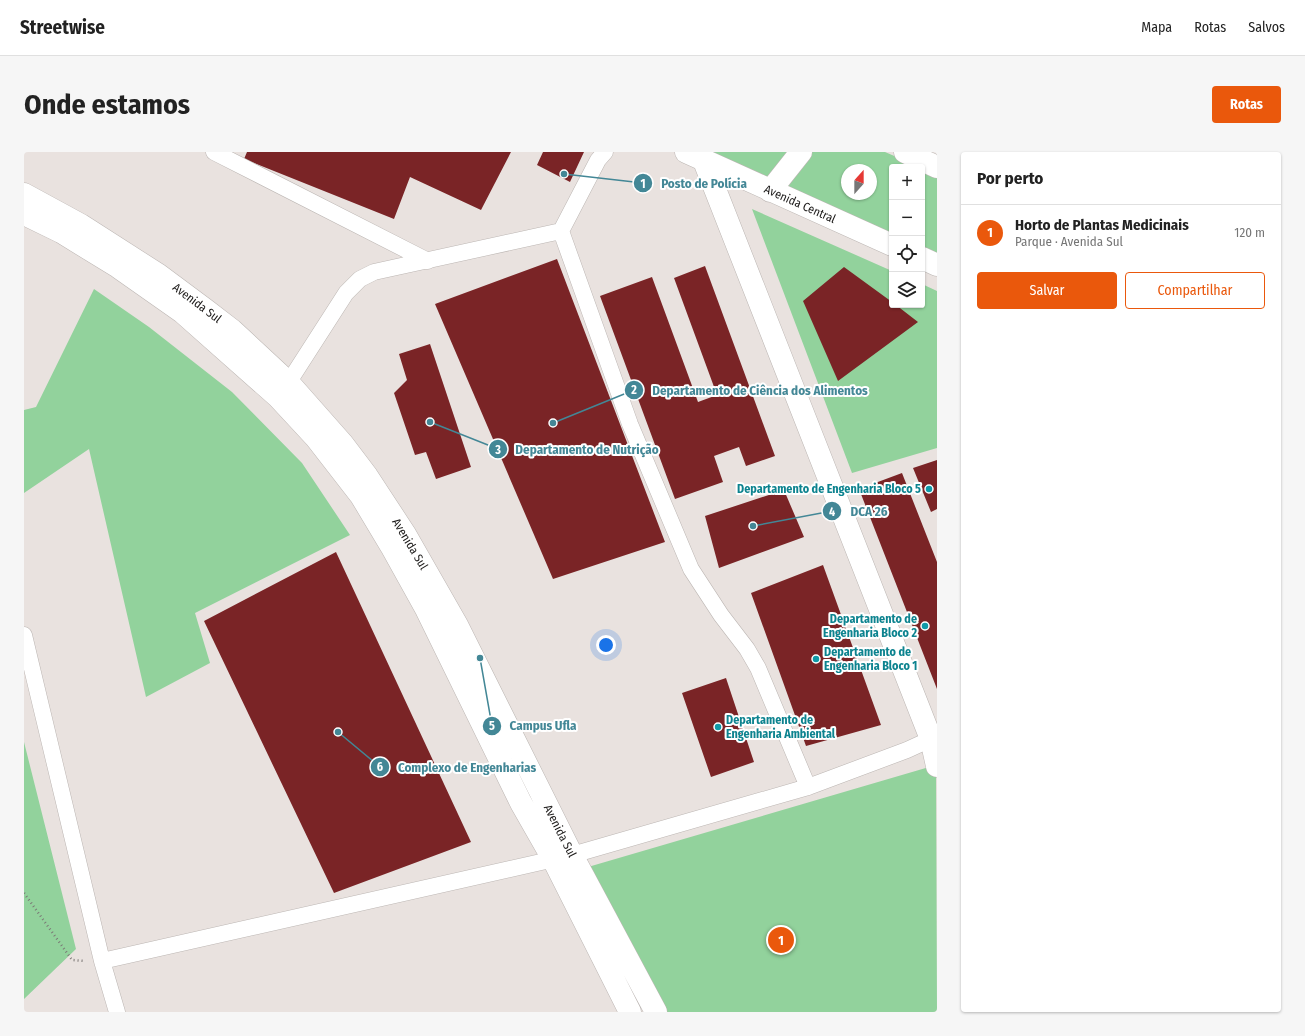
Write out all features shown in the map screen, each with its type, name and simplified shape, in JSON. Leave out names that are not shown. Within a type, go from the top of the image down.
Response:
[{"type":"street","points":[[214,152],[428,261]]},
{"type":"street","points":[[605,152],[598,160],[561,231],[630,424],[691,569],[758,668],[808,787]]},
{"type":"street","points":[[770,191],[801,152]]},
{"type":"street","points":[[905,152],[937,167]]},
{"type":"street","points":[[695,157],[931,739],[937,766]]},
{"type":"street","name":"Avenida Central","points":[[695,157],[889,244]]},
{"type":"street","name":"Avenida Sul","points":[[24,194],[81,225],[159,275],[232,330],[283,390],[316,438],[357,491],[391,546],[426,609],[521,803],[562,857],[656,1012]]},
{"type":"street","name":"Avenida Sul","points":[[24,214],[61,232],[118,267],[182,312],[283,390]]},
{"type":"street","points":[[283,390],[346,293],[360,279],[374,272],[561,231]]},
{"type":"street","points":[[925,259],[937,265]]},
{"type":"street","points":[[24,635],[102,961],[117,1012]]},
{"type":"street","points":[[102,961],[562,857],[808,787],[907,750],[931,739]]},
{"type":"street","name":"Avenida Sul","points":[[562,857],[630,1012]]},
{"type":"path","points":[[24,893],[72,960],[102,961]]},
{"type":"green space","points":[[703,152],[791,152],[768,182]]},
{"type":"green space","points":[[806,152],[885,152],[913,164],[889,164],[889,237],[780,189]]},
{"type":"green space","points":[[925,169],[937,175],[937,257],[925,252]]},
{"type":"green space","points":[[752,209],[889,270],[889,308],[925,308],[925,285],[937,291],[937,448],[852,473]]},
{"type":"green space","points":[[94,289],[149,327],[232,392],[302,463],[350,535],[195,613],[210,663],[146,697],[89,449],[24,493],[24,410],[36,407]]},
{"type":"green space","points":[[24,742],[76,949],[24,999]]},
{"type":"green space","points":[[936,765],[937,1012],[662,1012],[588,867]]},
{"type":"building","points":[[247,152],[511,152],[481,210],[410,177],[394,219],[244,159]]},
{"type":"building","points":[[543,152],[584,152],[570,182],[537,165]]},
{"type":"building","points":[[557,259],[665,542],[553,579],[435,304]]},
{"type":"building","points":[[705,266],[775,456],[746,466],[739,447],[714,456],[723,482],[675,499],[600,296],[652,277],[698,402],[717,395],[674,278]]},
{"type":"building","points":[[844,267],[889,300],[889,308],[900,308],[918,322],[838,381],[803,301]]},
{"type":"building","points":[[430,344],[471,467],[436,479],[426,452],[415,455],[394,393],[407,380],[399,354]]},
{"type":"building","name":"Departamento de Engenharia Bloco 5","points":[[937,460],[937,509],[931,512],[913,468]]},
{"type":"building","name":"Departamento de Engenharia Bloco 2","points":[[902,473],[937,562],[937,689],[859,489]]},
{"type":"building","points":[[784,490],[804,537],[719,568],[705,516]]},
{"type":"building","points":[[336,552],[471,842],[334,893],[204,621]]},
{"type":"building","name":"Departamento de Engenharia Bloco 1","points":[[823,565],[881,725],[806,746],[751,593]]},
{"type":"building","name":"Departamento de Engenharia Ambiental","points":[[726,678],[754,762],[711,777],[682,693]]},
{"type":"place","name":"Posto de Polícia","points":[[564,174]]},
{"type":"place","name":"Departamento de Nutrição","points":[[430,422]]},
{"type":"place","name":"Departamento de Ciência dos Alimentos","points":[[553,423]]},
{"type":"place","name":"Departamento de Engenharia Bloco 5","points":[[929,489]]},
{"type":"place","name":"DCA 26","points":[[753,526]]},
{"type":"place","name":"Departamento de Engenharia Bloco 2","points":[[925,626]]},
{"type":"place","name":"Campus Ufla","points":[[480,658]]},
{"type":"place","name":"Departamento de Engenharia Bloco 1","points":[[816,659]]},
{"type":"place","name":"Departamento de Engenharia Ambiental","points":[[718,727]]},
{"type":"place","name":"Complexo de Engenharias","points":[[338,732]]},
{"type":"place","name":"Horto de Plantas Medicinais","points":[[781,940]]}]
